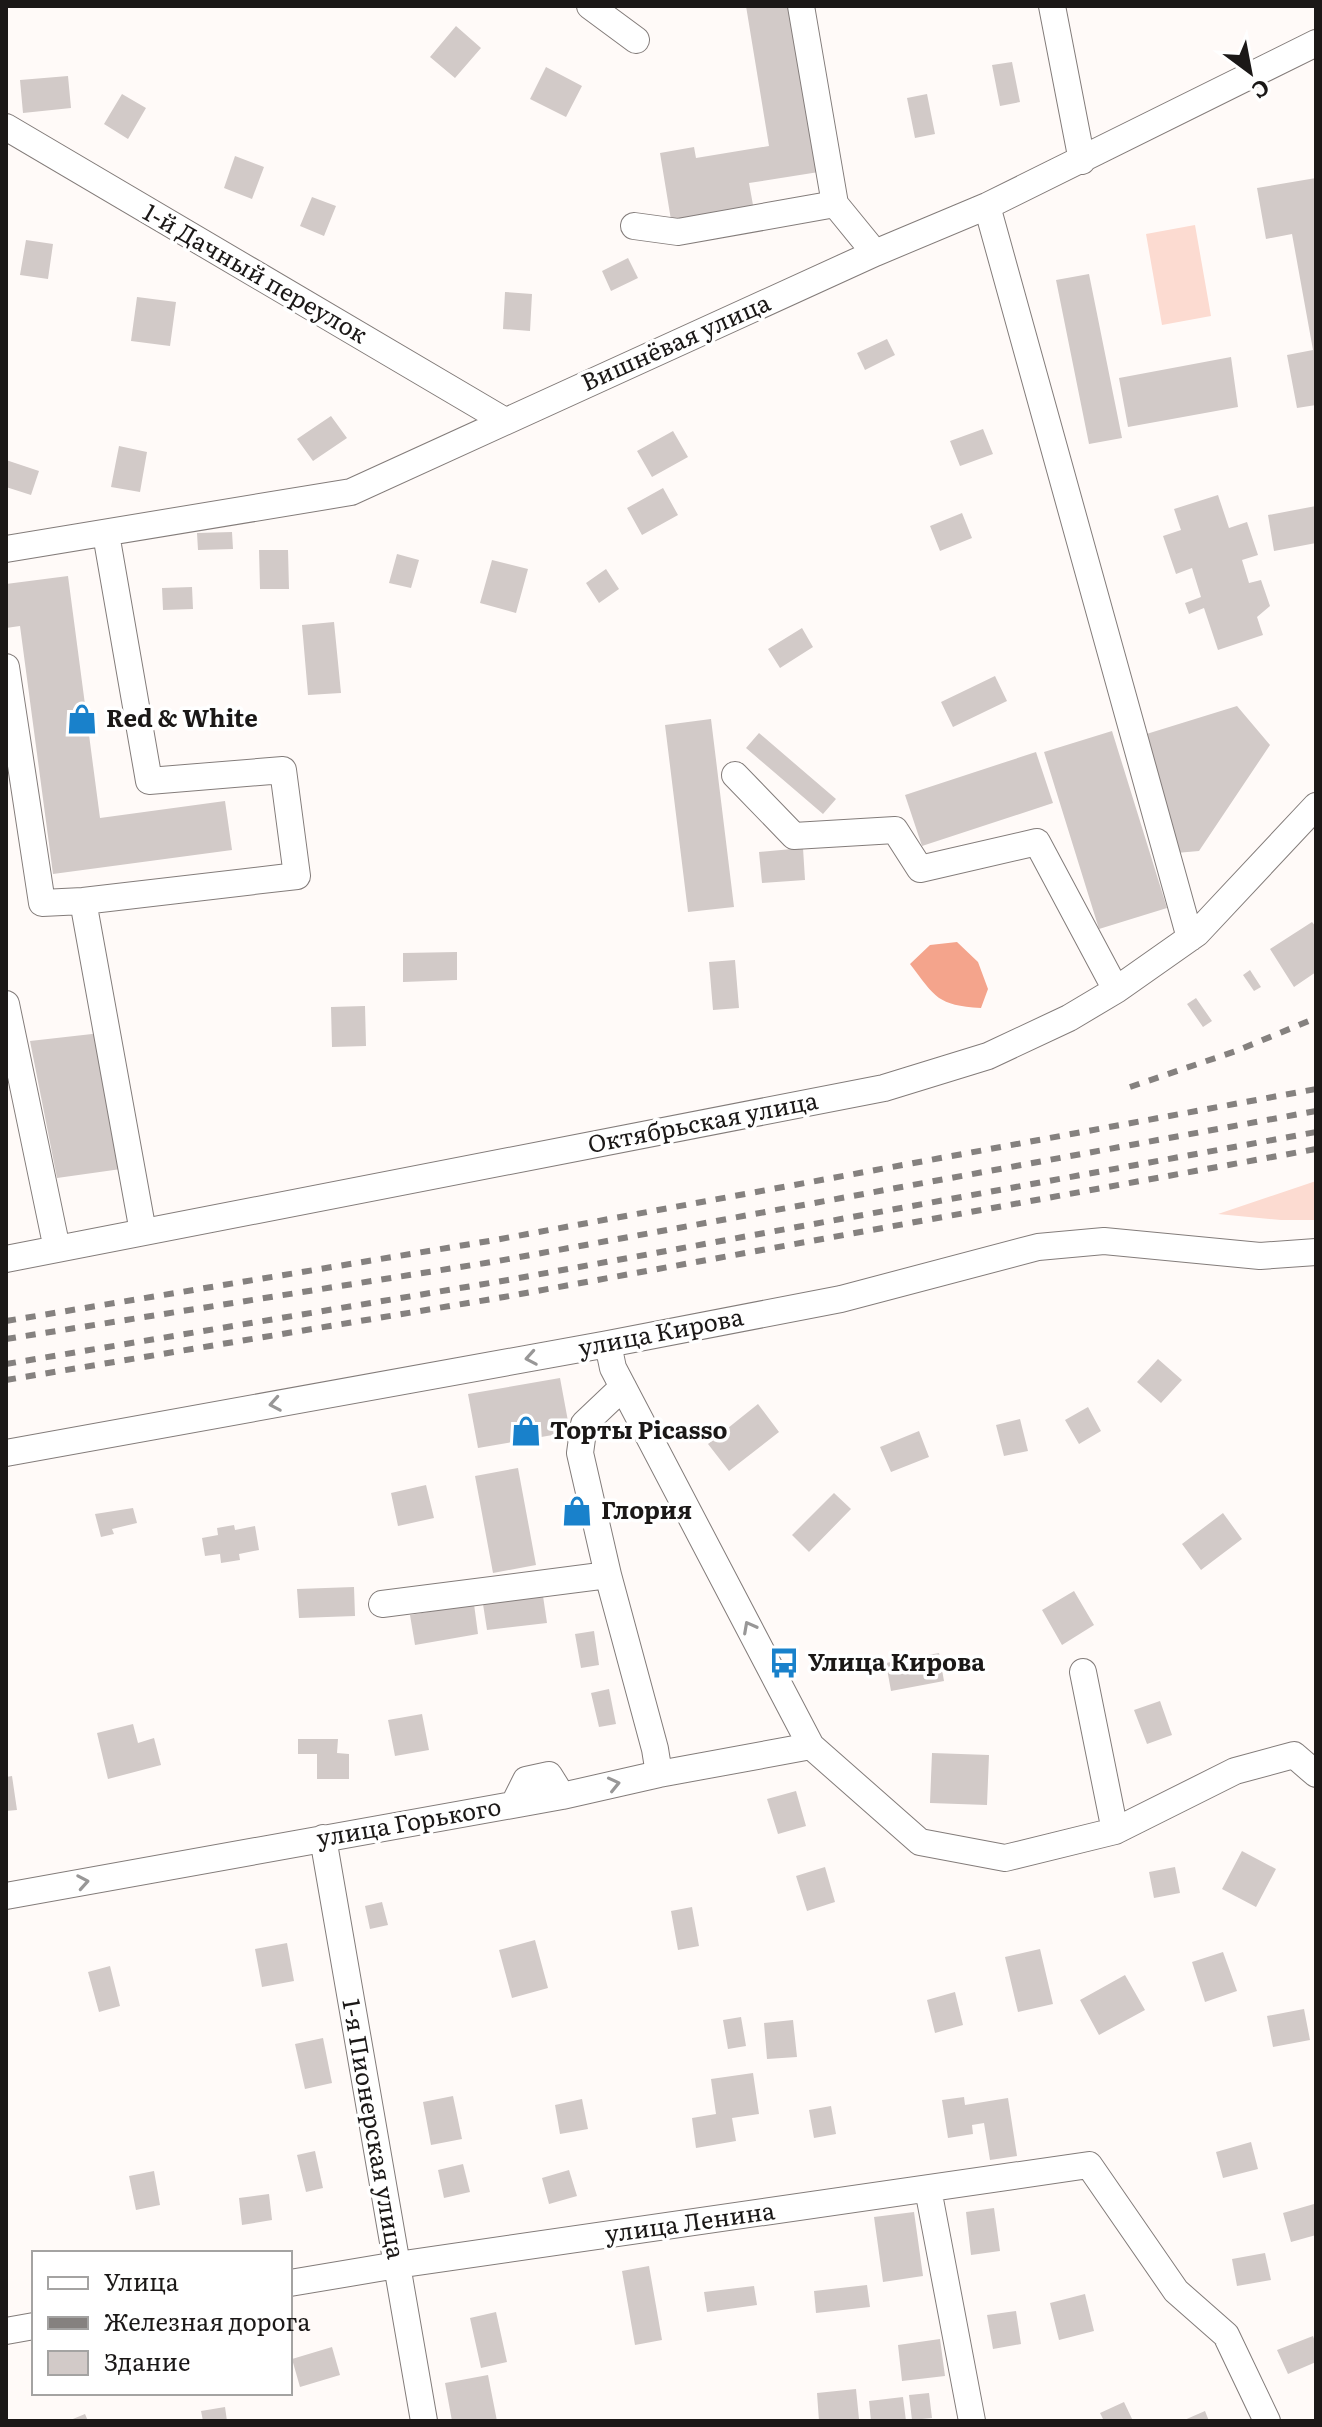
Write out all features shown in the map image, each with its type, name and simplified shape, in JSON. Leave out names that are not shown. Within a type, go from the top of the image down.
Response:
[{"type":"street","points":[[590,6],[636,40]]},
{"type":"street","points":[[801,6],[835,204],[875,253]]},
{"type":"street","points":[[1052,6],[1082,161]]},
{"type":"street","name":"Вишнёвая улица","points":[[6,549],[351,492],[875,253],[987,206],[1316,43]]},
{"type":"street","name":"1-й Дачный переулок","points":[[6,127],[505,421]]},
{"type":"street","points":[[634,226],[678,232],[835,204]]},
{"type":"street","points":[[987,206],[1190,938]]},
{"type":"street","points":[[6,667],[42,903],[297,876],[283,770],[149,781],[106,534]]},
{"type":"street","points":[[735,775],[794,836],[895,830],[920,869],[1037,842],[1116,990]]},
{"type":"street","name":"Октябрьская улица","points":[[6,1259],[884,1088],[988,1056],[1069,1018],[1116,990],[1190,938],[1316,806]]},
{"type":"street","points":[[83,901],[143,1232]]},
{"type":"street","points":[[6,1004],[57,1249]]},
{"type":"street","name":"улица Кирова","points":[[6,1453],[841,1299],[1038,1247],[1104,1241],[1260,1256],[1316,1252]]},
{"type":"street","points":[[608,1344],[613,1368],[811,1746],[920,1842],[1005,1858],[1115,1831],[1235,1771],[1294,1755],[1316,1774]]},
{"type":"street","points":[[623,1387],[584,1424],[580,1453],[659,1774]]},
{"type":"street","points":[[382,1604],[608,1575]]},
{"type":"street","points":[[1083,1672],[1115,1831]]},
{"type":"street","name":"улица Горького","points":[[6,1896],[562,1796],[659,1774],[811,1746]]},
{"type":"street","name":"1-я Пионерская улица","points":[[323,1838],[424,2421]]},
{"type":"street","name":"улица Ленина","points":[[292,2283],[1089,2165],[1176,2291],[1226,2335],[1267,2421]]},
{"type":"street","points":[[928,2189],[972,2421]]},
{"type":"street","points":[[6,2331],[32,2326]]},
{"type":"shaded area","points":[[1195,225],[1211,316],[1162,325],[1146,234]]},
{"type":"shaded area","points":[[957,942],[978,962],[988,989],[981,1008],[955,1005],[939,998],[910,964],[930,945]]},
{"type":"shaded area","points":[[1316,1181],[1316,1220],[1218,1214]]},
{"type":"building","points":[[746,6],[797,6],[825,171],[749,183],[753,205],[671,220],[660,153],[694,147],[696,158],[769,146]]},
{"type":"building","points":[[456,26],[481,48],[455,78],[430,57]]},
{"type":"building","points":[[1012,62],[1020,102],[1000,106],[992,65]]},
{"type":"building","points":[[546,67],[582,86],[566,117],[530,99]]},
{"type":"building","points":[[68,76],[71,108],[23,113],[20,80]]},
{"type":"building","points":[[122,94],[146,108],[128,139],[104,124]]},
{"type":"building","points":[[927,94],[935,134],[915,138],[907,98]]},
{"type":"building","points":[[235,156],[264,167],[252,199],[224,188]]},
{"type":"building","points":[[1316,178],[1316,405],[1297,408],[1287,355],[1313,350],[1292,234],[1266,239],[1257,188]]},
{"type":"building","points":[[312,197],[336,206],[324,236],[300,226]]},
{"type":"building","points":[[26,240],[53,244],[48,279],[20,275]]},
{"type":"building","points":[[628,258],[638,278],[611,291],[602,271]]},
{"type":"building","points":[[1089,274],[1122,438],[1089,444],[1056,280]]},
{"type":"building","points":[[505,292],[532,294],[530,331],[503,329]]},
{"type":"building","points":[[137,297],[176,302],[170,346],[131,341]]},
{"type":"building","points":[[887,339],[895,355],[865,370],[857,353]]},
{"type":"building","points":[[1231,357],[1238,407],[1128,427],[1119,378]]},
{"type":"building","points":[[331,416],[347,438],[313,461],[297,439]]},
{"type":"building","points":[[983,429],[993,454],[960,466],[950,441]]},
{"type":"building","points":[[673,431],[688,457],[652,477],[637,451]]},
{"type":"building","points":[[119,446],[147,452],[140,492],[111,487]]},
{"type":"building","points":[[6,460],[39,471],[31,495],[6,487]]},
{"type":"building","points":[[663,488],[678,515],[642,535],[627,508]]},
{"type":"building","points":[[1218,495],[1229,528],[1247,522],[1258,555],[1242,560],[1249,583],[1261,580],[1270,606],[1257,617],[1263,635],[1218,650],[1204,608],[1189,614],[1185,603],[1201,597],[1192,568],[1176,574],[1163,536],[1181,530],[1174,509]]},
{"type":"building","points":[[1316,506],[1316,543],[1274,551],[1268,515]]},
{"type":"building","points":[[962,513],[972,538],[940,551],[930,526]]},
{"type":"building","points":[[232,532],[233,549],[198,550],[197,533]]},
{"type":"building","points":[[259,550],[288,550],[289,589],[260,589]]},
{"type":"building","points":[[397,554],[419,560],[411,588],[389,583]]},
{"type":"building","points":[[492,560],[528,569],[516,613],[480,603]]},
{"type":"building","points":[[606,569],[619,589],[599,603],[586,583]]},
{"type":"building","points":[[68,576],[100,818],[225,801],[232,850],[53,874],[20,626],[6,628],[6,584]]},
{"type":"building","points":[[192,587],[193,609],[163,610],[162,588]]},
{"type":"building","points":[[334,622],[341,693],[308,695],[302,625]]},
{"type":"building","points":[[802,628],[813,647],[780,668],[768,649]]},
{"type":"building","points":[[995,676],[1007,701],[953,727],[941,702]]},
{"type":"building","points":[[1237,706],[1270,745],[1199,851],[1176,853],[1140,736]]},
{"type":"building","points":[[711,719],[734,907],[688,912],[665,725]]},
{"type":"building","points":[[1112,731],[1167,908],[1099,929],[1044,752]]},
{"type":"building","points":[[759,733],[836,799],[823,814],[746,748]]},
{"type":"building","points":[[1036,752],[1053,803],[922,846],[905,795]]},
{"type":"building","points":[[803,848],[805,880],[762,883],[759,852]]},
{"type":"building","points":[[1312,922],[1316,927],[1316,972],[1294,987],[1270,949]]},
{"type":"building","points":[[457,952],[457,980],[403,982],[403,953]]},
{"type":"building","points":[[735,960],[739,1008],[713,1010],[709,962]]},
{"type":"building","points":[[1250,970],[1261,987],[1254,991],[1243,975]]},
{"type":"building","points":[[1196,998],[1212,1021],[1203,1027],[1187,1004]]},
{"type":"building","points":[[365,1006],[366,1046],[332,1047],[331,1007]]},
{"type":"building","points":[[101,1033],[121,1169],[57,1178],[30,1041]]},
{"type":"building","points":[[1158,1359],[1182,1380],[1161,1403],[1137,1382]]},
{"type":"building","points":[[560,1378],[570,1432],[478,1448],[468,1394]]},
{"type":"building","points":[[758,1404],[779,1432],[729,1471],[708,1444]]},
{"type":"building","points":[[1088,1407],[1101,1431],[1079,1444],[1065,1420]]},
{"type":"building","points":[[1020,1419],[1028,1451],[1004,1456],[996,1425]]},
{"type":"building","points":[[919,1431],[929,1457],[891,1472],[880,1447]]},
{"type":"building","points":[[518,1468],[536,1565],[493,1573],[475,1476]]},
{"type":"building","points":[[426,1485],[434,1518],[398,1526],[391,1493]]},
{"type":"building","points":[[834,1493],[851,1509],[809,1552],[792,1535]]},
{"type":"building","points":[[133,1508],[137,1523],[112,1529],[114,1534],[101,1537],[95,1514]]},
{"type":"building","points":[[1223,1513],[1242,1539],[1201,1570],[1182,1544]]},
{"type":"building","points":[[234,1525],[235,1530],[255,1526],[259,1550],[239,1554],[240,1560],[221,1563],[220,1554],[205,1556],[202,1538],[218,1535],[217,1528]]},
{"type":"building","points":[[354,1587],[355,1616],[299,1618],[297,1589]]},
{"type":"building","points":[[1074,1591],[1094,1625],[1062,1645],[1042,1610]]},
{"type":"building","points":[[543,1596],[547,1623],[487,1630],[483,1604]]},
{"type":"building","points":[[474,1604],[478,1634],[415,1645],[410,1615]]},
{"type":"building","points":[[594,1631],[599,1665],[581,1668],[575,1634]]},
{"type":"building","points":[[939,1653],[944,1681],[891,1691],[886,1663]]},
{"type":"building","points":[[609,1689],[616,1724],[599,1727],[591,1693]]},
{"type":"building","points":[[1160,1701],[1172,1735],[1147,1744],[1134,1710]]},
{"type":"building","points":[[422,1714],[429,1750],[395,1756],[388,1720]]},
{"type":"building","points":[[133,1724],[138,1743],[154,1738],[161,1765],[108,1779],[97,1733]]},
{"type":"building","points":[[298,1739],[338,1739],[337,1753],[349,1754],[349,1779],[317,1779],[317,1754],[298,1754]]},
{"type":"building","points":[[932,1753],[989,1755],[987,1805],[930,1803]]},
{"type":"building","points":[[12,1776],[17,1810],[6,1811],[6,1777]]},
{"type":"building","points":[[796,1791],[806,1826],[778,1834],[767,1799]]},
{"type":"building","points":[[1242,1851],[1276,1869],[1256,1907],[1222,1889]]},
{"type":"building","points":[[825,1867],[835,1902],[807,1911],[796,1876]]},
{"type":"building","points":[[1175,1867],[1180,1893],[1154,1898],[1149,1872]]},
{"type":"building","points":[[382,1902],[388,1925],[370,1929],[365,1906]]},
{"type":"building","points":[[692,1907],[699,1946],[678,1950],[671,1911]]},
{"type":"building","points":[[535,1940],[548,1988],[512,1998],[499,1950]]},
{"type":"building","points":[[287,1943],[294,1981],[262,1987],[255,1949]]},
{"type":"building","points":[[1040,1949],[1053,2004],[1018,2012],[1005,1957]]},
{"type":"building","points":[[1223,1952],[1237,1991],[1205,2002],[1192,1962]]},
{"type":"building","points":[[110,1966],[120,2006],[99,2012],[88,1972]]},
{"type":"building","points":[[1125,1975],[1145,2010],[1099,2035],[1080,2000]]},
{"type":"building","points":[[955,1992],[963,2025],[935,2033],[927,2000]]},
{"type":"building","points":[[1304,2009],[1310,2040],[1273,2047],[1267,2016]]},
{"type":"building","points":[[741,2017],[746,2046],[728,2049],[723,2020]]},
{"type":"building","points":[[793,2020],[797,2057],[767,2059],[764,2023]]},
{"type":"building","points":[[323,2038],[332,2083],[305,2089],[295,2044]]},
{"type":"building","points":[[753,2073],[759,2114],[732,2118],[736,2141],[696,2148],[692,2118],[716,2114],[711,2079]]},
{"type":"building","points":[[453,2096],[462,2139],[431,2145],[423,2102]]},
{"type":"building","points":[[964,2097],[965,2105],[1008,2098],[1017,2156],[990,2160],[984,2123],[972,2125],[973,2134],[948,2138],[942,2100]]},
{"type":"building","points":[[582,2099],[588,2129],[560,2134],[555,2105]]},
{"type":"building","points":[[831,2106],[836,2134],[814,2138],[809,2110]]},
{"type":"building","points":[[1251,2142],[1258,2169],[1223,2178],[1216,2152]]},
{"type":"building","points":[[315,2151],[323,2188],[306,2192],[297,2155]]},
{"type":"building","points":[[463,2164],[470,2192],[444,2198],[438,2170]]},
{"type":"building","points":[[569,2170],[577,2196],[549,2204],[542,2178]]},
{"type":"building","points":[[154,2171],[160,2205],[136,2210],[129,2176]]},
{"type":"building","points":[[269,2194],[272,2220],[242,2225],[239,2198]]},
{"type":"building","points":[[1314,2204],[1316,2235],[1291,2242],[1283,2213]]},
{"type":"building","points":[[994,2208],[1000,2251],[971,2255],[966,2212]]},
{"type":"building","points":[[914,2212],[923,2276],[883,2282],[874,2217]]},
{"type":"building","points":[[1265,2253],[1271,2280],[1237,2286],[1232,2259]]},
{"type":"building","points":[[649,2266],[662,2340],[635,2345],[622,2271]]},
{"type":"building","points":[[867,2285],[870,2307],[816,2313],[814,2291]]},
{"type":"building","points":[[754,2286],[757,2305],[707,2312],[704,2292]]},
{"type":"building","points":[[1085,2294],[1094,2331],[1059,2340],[1050,2303]]},
{"type":"building","points":[[1016,2311],[1021,2344],[993,2349],[987,2315]]},
{"type":"building","points":[[496,2312],[507,2362],[481,2368],[470,2318]]},
{"type":"building","points":[[1313,2336],[1316,2362],[1288,2374],[1277,2350]]},
{"type":"building","points":[[940,2339],[945,2376],[902,2381],[898,2345]]},
{"type":"building","points":[[332,2347],[340,2375],[300,2387],[292,2359]]},
{"type":"building","points":[[488,2375],[497,2421],[452,2421],[445,2383]]},
{"type":"building","points":[[856,2389],[859,2419],[819,2421],[817,2393]]},
{"type":"building","points":[[929,2393],[932,2418],[912,2420],[909,2395]]},
{"type":"building","points":[[903,2397],[906,2421],[871,2421],[869,2401]]},
{"type":"building","points":[[1124,2402],[1133,2421],[1104,2421],[1100,2413]]},
{"type":"building","points":[[225,2407],[227,2421],[203,2421],[201,2411]]},
{"type":"building","points":[[1205,2411],[1209,2421],[1182,2421]]},
{"type":"building","points":[[85,2414],[88,2421],[68,2421]]},
{"type":"railway","points":[[1130,1087],[1236,1051],[1316,1018]]},
{"type":"railway","points":[[6,1321],[495,1240],[1316,1089]]},
{"type":"railway","points":[[6,1339],[498,1261],[1316,1111]]},
{"type":"railway","points":[[6,1364],[508,1280],[1316,1132]]},
{"type":"railway","points":[[6,1380],[504,1297],[1316,1149]]},
{"type":"place","name":"Red & White","points":[[82,719]]},
{"type":"place","name":"Торты Picasso","points":[[526,1431]]},
{"type":"place","name":"Глория","points":[[577,1511]]},
{"type":"place","name":"Улица Кирова","points":[[784,1663]]}]
